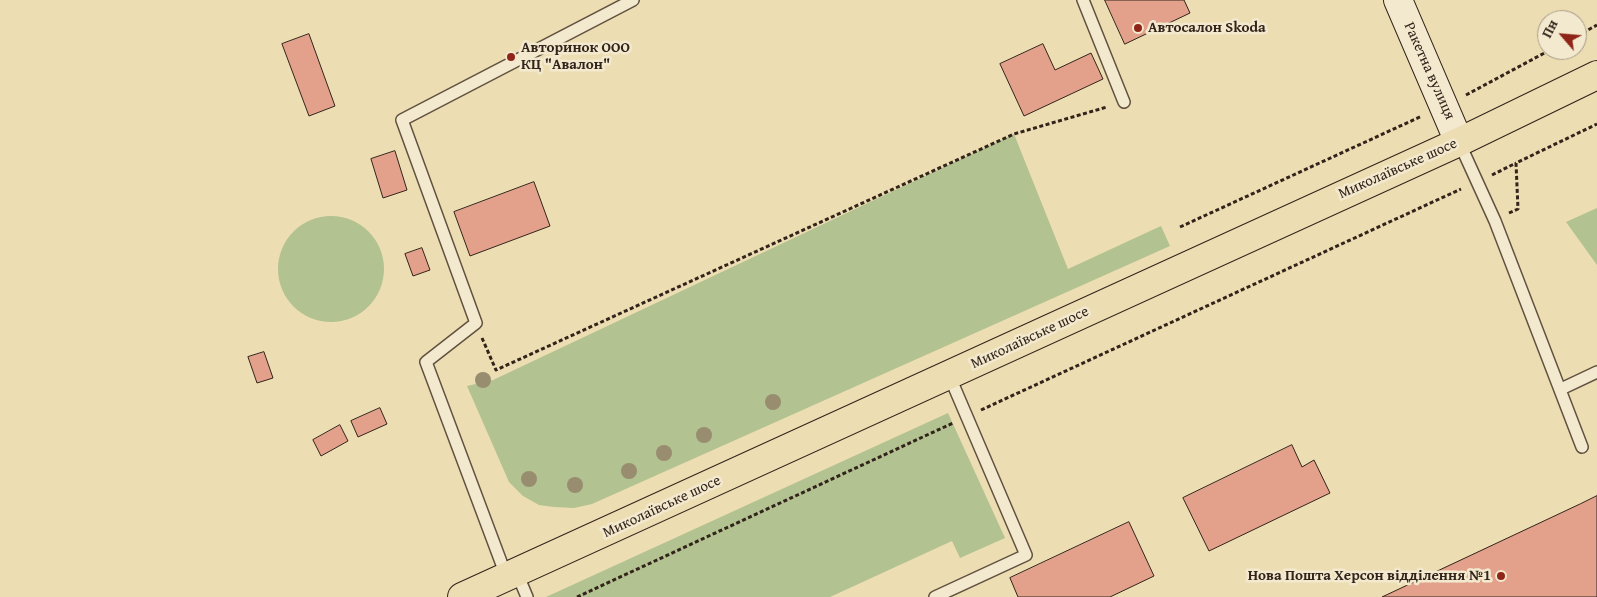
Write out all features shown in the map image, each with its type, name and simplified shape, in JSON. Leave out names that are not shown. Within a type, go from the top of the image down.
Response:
[{"type":"main road","name":"Миколаївське шосе","points":[[462,597],[517,583],[949,375],[1459,142],[1597,76]]},
{"type":"street","name":"Ракетна вулиця","points":[[1398,0],[1459,142]]},
{"type":"lane","points":[[517,583],[421,360],[476,323],[402,120],[633,0]]},
{"type":"lane","points":[[1083,0],[1124,102]]},
{"type":"lane","points":[[1459,142],[1496,221],[1582,447]]},
{"type":"lane","points":[[1561,389],[1597,372]]},
{"type":"lane","points":[[935,597],[1026,556],[949,375]]},
{"type":"path","points":[[1180,228],[1445,106],[1537,57]]},
{"type":"path","points":[[476,323],[496,370],[1014,134],[1124,102]]},
{"type":"path","points":[[577,597],[1478,181],[1597,124]]},
{"type":"path","points":[[1496,221],[1518,208],[1516,163]]},
{"type":"green space","points":[[1014,134],[1068,269],[1161,226],[1170,246],[592,504],[574,508],[539,505],[523,496],[509,482],[467,386],[493,380]]},
{"type":"green space","points":[[1597,208],[1597,265],[1566,222]]},
{"type":"green space","points":[[331,216],[351,220],[368,232],[380,249],[384,269],[380,289],[368,306],[351,318],[331,322],[311,318],[294,306],[282,289],[278,269],[282,249],[294,232],[311,220]]},
{"type":"green space","points":[[948,413],[1005,538],[960,558],[952,541],[830,597],[546,597]]},
{"type":"building","name":"Автосалон Skoda","points":[[1105,0],[1184,0],[1190,13],[1125,44]]},
{"type":"building","points":[[309,34],[335,106],[309,116],[282,44]]},
{"type":"building","points":[[1043,44],[1055,70],[1091,53],[1103,79],[1024,116],[1000,64]]},
{"type":"building","points":[[395,151],[407,190],[383,198],[371,159]]},
{"type":"building","points":[[534,182],[550,226],[470,256],[454,212]]},
{"type":"building","points":[[422,248],[430,270],[413,276],[405,254]]},
{"type":"building","points":[[264,352],[273,378],[257,383],[248,357]]},
{"type":"building","points":[[380,408],[387,424],[358,437],[351,421]]},
{"type":"building","points":[[340,425],[348,441],[321,456],[313,440]]},
{"type":"building","points":[[1292,445],[1302,467],[1314,460],[1330,493],[1209,551],[1183,498]]},
{"type":"building","points":[[1597,496],[1597,597],[1382,597],[1580,504]]},
{"type":"building","points":[[1129,522],[1154,576],[1110,597],[1018,597],[1010,578]]},
{"type":"place","name":"Автосалон Skoda","points":[[1138,28]]},
{"type":"place","name":"Авторинок ООО КЦ \"Авалон\"","points":[[511,57]]},
{"type":"place","name":"Нова Пошта Херсон відділення №1","points":[[1501,576]]}]
